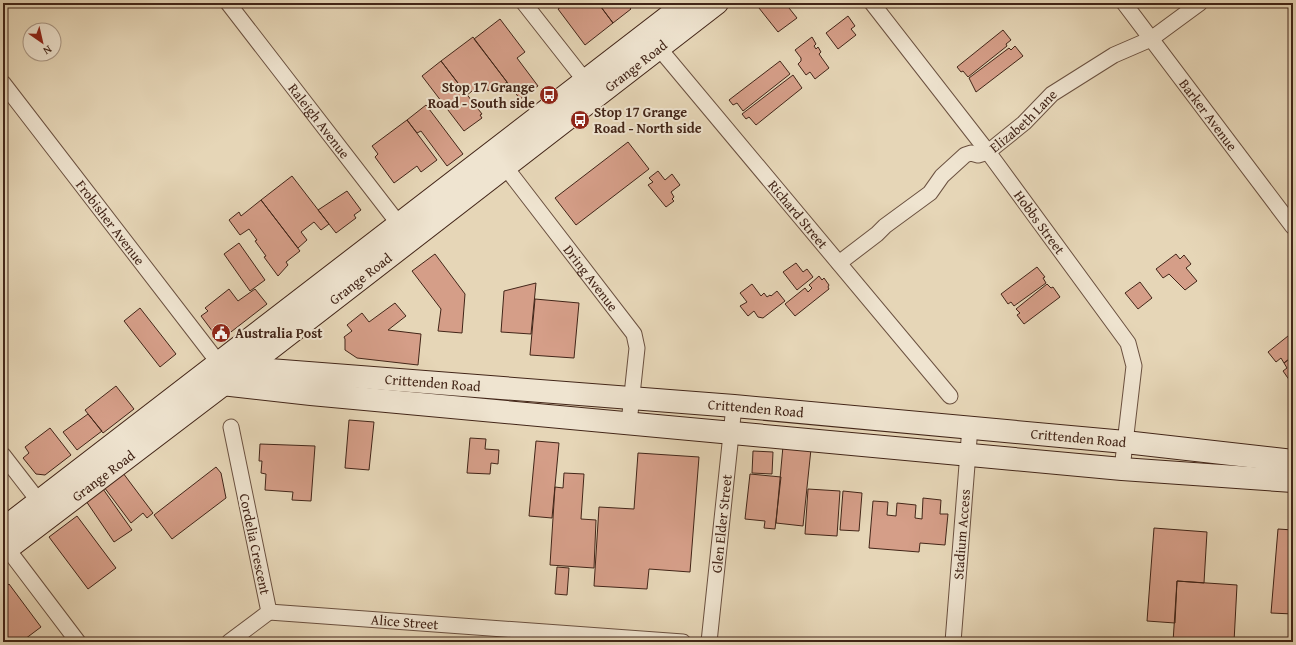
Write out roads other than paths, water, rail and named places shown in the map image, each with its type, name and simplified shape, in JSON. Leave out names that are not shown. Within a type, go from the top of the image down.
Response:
[{"type":"main road","name":"Grange Road","points":[[652,40],[686,3]]},
{"type":"main road","name":"Grange Road","points":[[4,543],[218,362],[404,231],[652,40],[717,3]]},
{"type":"main road","name":"Grange Road","points":[[44,508],[245,368],[285,336],[404,231]]},
{"type":"main road","points":[[285,336],[279,358],[289,371]]},
{"type":"main road","name":"Crittenden Road","points":[[218,362],[245,368],[734,406],[970,427],[1125,442],[1293,461]]},
{"type":"main road","points":[[218,362],[222,384]]},
{"type":"main road","name":"Crittenden Road","points":[[222,384],[324,396],[731,432],[1122,469],[1293,481]]},
{"type":"street","name":"Raleigh Avenue","points":[[228,3],[404,231]]},
{"type":"street","points":[[524,3],[591,88]]},
{"type":"street","name":"Hobbs Street","points":[[872,3],[988,152],[1128,343],[1134,366],[1122,469]]},
{"type":"street","name":"Barker Avenue","points":[[1124,3],[1293,227]]},
{"type":"street","name":"Elizabeth Lane","points":[[839,263],[877,234],[885,226],[930,193],[942,176],[966,156],[971,153],[978,155],[988,152],[1024,123],[1052,94],[1114,55],[1151,39],[1200,3]]},
{"type":"street","name":"Richard Street","points":[[652,40],[950,396]]},
{"type":"street","name":"Frobisher Avenue","points":[[3,83],[218,362]]},
{"type":"street","name":"Dring Avenue","points":[[499,158],[634,334],[637,348],[633,398],[629,423]]},
{"type":"street","name":"Glen Elder Street","points":[[709,642],[734,406]]},
{"type":"street","name":"Cordelia Crescent","points":[[229,642],[269,612],[231,427]]},
{"type":"street","name":"Stadium Access","points":[[954,642],[970,427]]},
{"type":"street","points":[[3,455],[44,508]]},
{"type":"street","points":[[4,543],[78,642]]},
{"type":"street","name":"Alice Street","points":[[269,612],[683,642]]},
{"type":"place","name":"Stop 17 Grange Road - South side","points":[[549,95]]},
{"type":"place","name":"Stop 17 Grange Road - North side","points":[[580,120]]},
{"type":"place","name":"Australia Post","points":[[221,333]]}]
